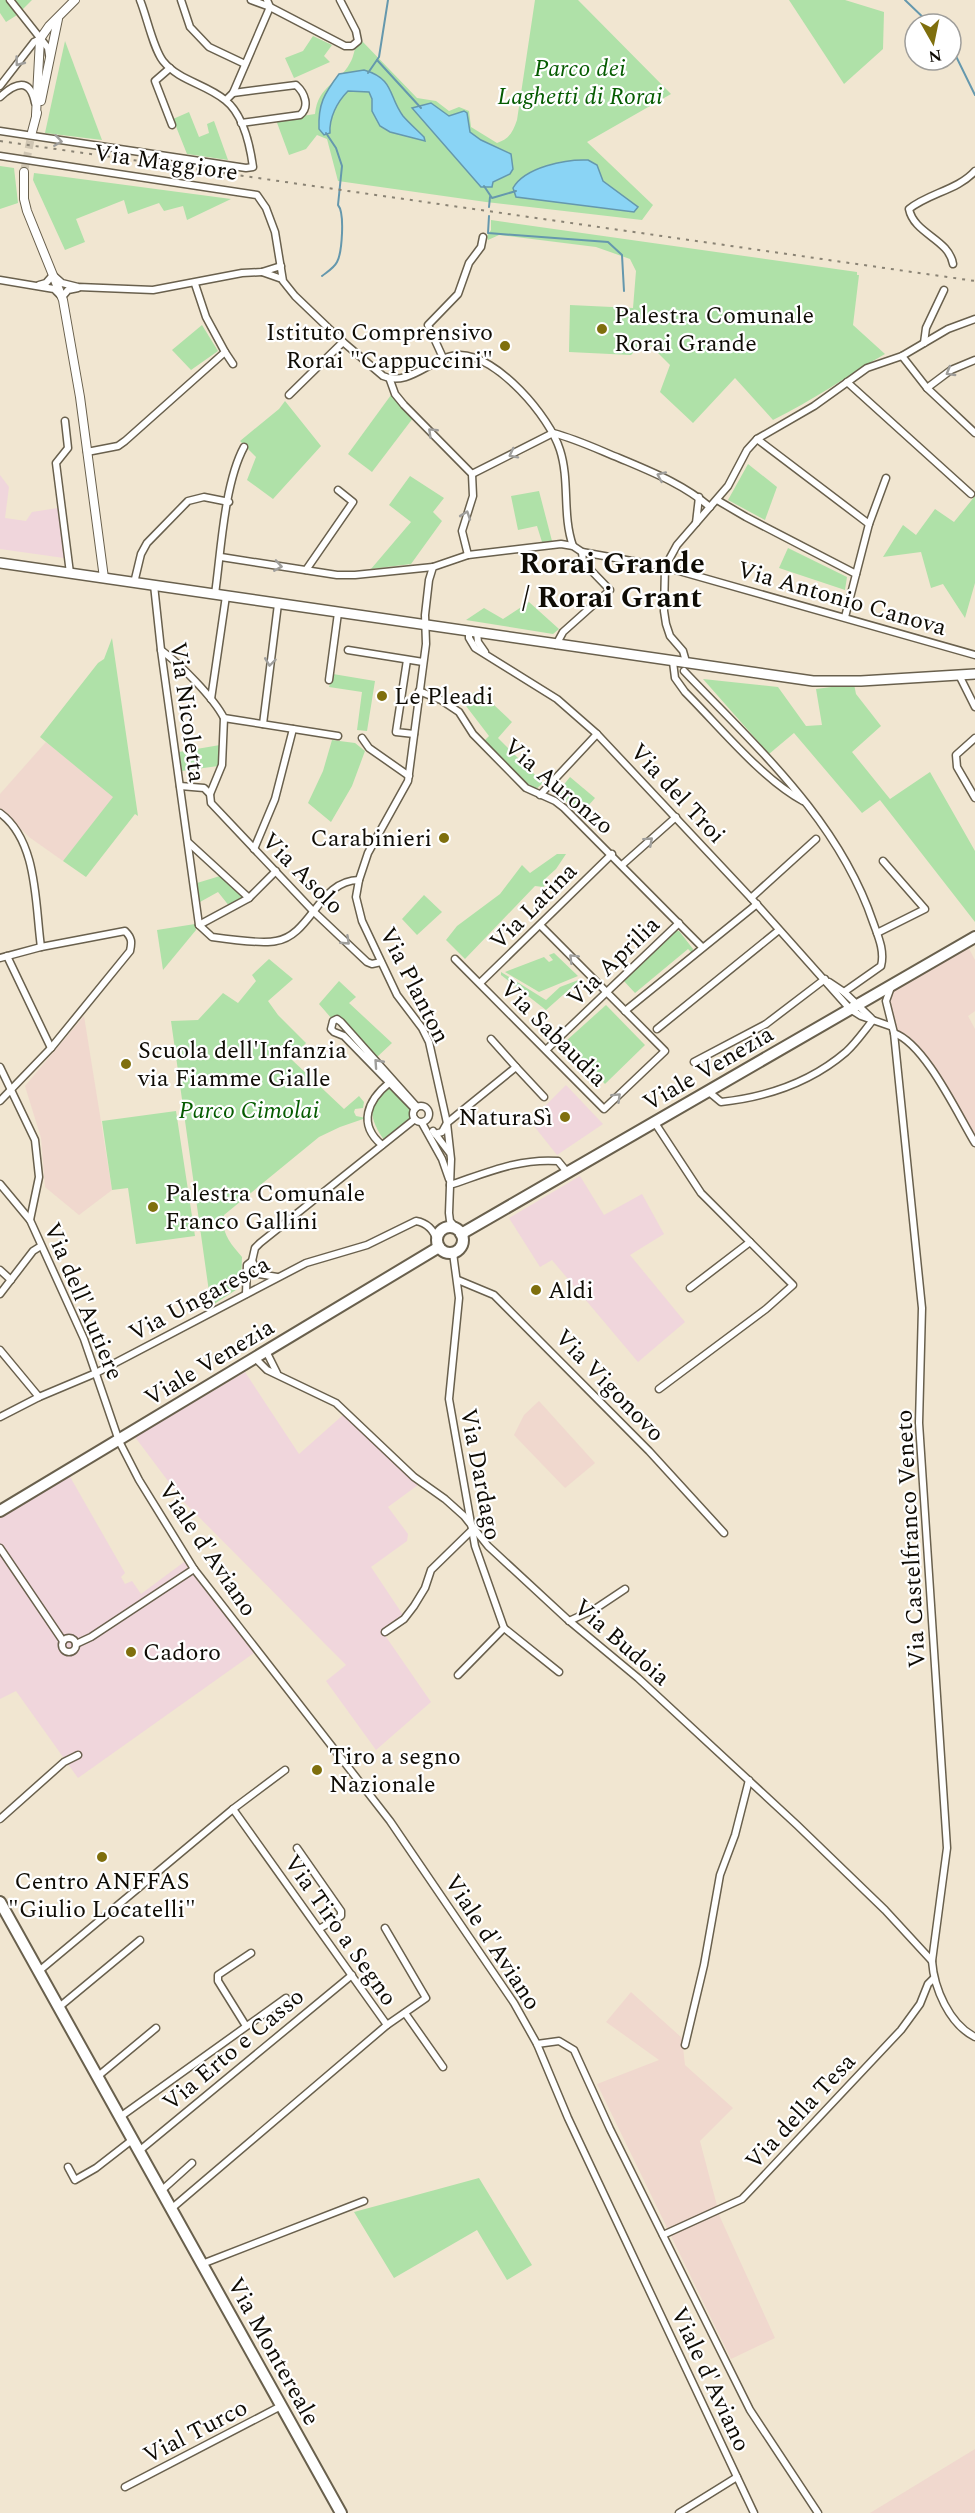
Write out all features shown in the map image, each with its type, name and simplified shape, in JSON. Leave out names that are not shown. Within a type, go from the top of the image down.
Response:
[{"type":"main road","points":[[0,563],[813,681],[861,681],[975,674]]},
{"type":"main road","name":"Viale Venezia","points":[[0,1511],[119,1441],[438,1244],[438,1233],[444,1228],[459,1231],[710,1092],[891,985],[974,941]]},
{"type":"main road","points":[[438,1244],[445,1252],[453,1253],[462,1246],[459,1231]]},
{"type":"main road","name":"Via Montereale","points":[[0,1902],[341,2513]]},
{"type":"street","points":[[10,0],[48,48],[50,58]]},
{"type":"street","points":[[0,131],[246,168],[253,167],[251,152],[241,123],[226,100],[176,74],[161,59],[140,0]]},
{"type":"street","points":[[182,0],[190,27],[209,47],[245,64]]},
{"type":"street","points":[[250,0],[268,3],[345,46],[352,46],[358,40],[340,0]]},
{"type":"street","points":[[0,86],[34,42],[40,39],[71,2]]},
{"type":"street","points":[[226,100],[233,93],[268,3]]},
{"type":"street","points":[[32,132],[44,89],[59,15]]},
{"type":"street","points":[[36,112],[40,39]]},
{"type":"street","points":[[170,68],[154,81],[172,125]]},
{"type":"street","points":[[233,93],[296,85],[304,97],[305,111],[300,115],[241,123]]},
{"type":"street","points":[[0,97],[13,86],[27,86],[32,92],[36,112]]},
{"type":"street","name":"Via Maggiore","points":[[0,156],[257,195],[271,220],[278,245],[282,279]]},
{"type":"street","points":[[953,264],[951,253],[921,228],[910,216],[909,209],[916,203],[962,182],[975,171]]},
{"type":"street","points":[[24,172],[24,198],[62,297],[87,452],[104,578]]},
{"type":"street","points":[[444,360],[428,325],[458,294],[469,263],[481,247],[483,237]]},
{"type":"street","points":[[53,275],[62,283],[78,287],[153,290],[195,284],[242,273],[262,272],[281,266]]},
{"type":"street","points":[[262,272],[282,279],[295,296],[343,342],[371,367],[390,380],[395,394],[404,405],[454,453],[472,474],[473,496],[462,531],[468,555]]},
{"type":"street","points":[[39,285],[46,283],[53,275]]},
{"type":"street","points":[[0,280],[39,285],[57,291],[62,297]]},
{"type":"street","points":[[195,284],[206,317],[233,364]]},
{"type":"street","points":[[62,297],[68,290],[78,287]]},
{"type":"street","points":[[924,343],[926,328],[944,290]]},
{"type":"street","points":[[685,658],[683,651],[670,636],[666,624],[665,567],[678,545],[728,486],[747,450],[757,440],[814,406],[867,368],[902,357],[948,329],[975,319]]},
{"type":"street","points":[[289,395],[343,342]]},
{"type":"street","points":[[87,452],[118,446],[125,441],[225,352]]},
{"type":"street","points":[[390,380],[407,377],[458,355],[470,356],[494,369],[519,389],[553,433],[561,451],[568,532],[573,546]]},
{"type":"street","points":[[902,357],[927,388],[975,433]]},
{"type":"street","points":[[927,388],[951,370],[975,360]]},
{"type":"street","points":[[847,382],[971,494]]},
{"type":"street","points":[[65,421],[69,448],[56,463],[70,573]]},
{"type":"street","points":[[472,474],[553,433],[659,475],[699,497],[710,507]]},
{"type":"street","points":[[757,440],[869,524]]},
{"type":"street","points":[[215,594],[237,461],[244,447]]},
{"type":"street","points":[[844,617],[869,524],[886,478]]},
{"type":"street","points":[[306,570],[353,502],[338,490]]},
{"type":"street","points":[[134,583],[141,554],[147,543],[188,501],[204,497],[229,502]]},
{"type":"street","points":[[696,524],[699,497]]},
{"type":"street","points":[[717,500],[856,574]]},
{"type":"street","points":[[221,557],[336,575],[356,575],[433,567],[468,555],[561,544],[573,546],[582,552],[583,562],[610,590],[563,632],[556,645]]},
{"type":"street","name":"Via Antonio Canova","points":[[582,552],[665,567],[975,655]]},
{"type":"street","name":"Via Planton","points":[[433,567],[429,580],[423,662],[409,776],[368,853],[358,880],[356,897],[358,910],[397,995],[422,1028],[429,1042],[447,1123],[450,1152],[450,1221],[459,1231]]},
{"type":"street","name":"Via Nicoletta","points":[[154,585],[199,925]]},
{"type":"street","points":[[211,699],[226,596]]},
{"type":"street","points":[[262,724],[278,604]]},
{"type":"street","points":[[329,680],[338,613]]},
{"type":"street","name":"Via del Troi","points":[[473,632],[471,643],[557,699],[597,734],[825,979],[854,1007]]},
{"type":"street","points":[[348,650],[423,662]]},
{"type":"street","points":[[161,651],[175,661],[211,699],[224,718],[222,765],[210,794],[204,788],[180,786]]},
{"type":"street","points":[[407,660],[396,732],[414,734]]},
{"type":"street","points":[[673,662],[675,678],[685,692],[769,777],[788,793],[806,802]]},
{"type":"street","points":[[684,671],[729,716],[806,802],[847,862],[859,886],[882,950],[881,966],[844,992]]},
{"type":"street","points":[[959,675],[975,707]]},
{"type":"street","name":"Via Auronzo","points":[[419,691],[441,700],[459,712],[473,734],[526,788],[564,808],[702,947]]},
{"type":"street","points":[[224,718],[338,736]]},
{"type":"street","points":[[254,849],[275,799],[293,729]]},
{"type":"street","points":[[540,795],[597,734]]},
{"type":"street","points":[[362,738],[369,748],[409,776]]},
{"type":"street","points":[[975,738],[956,755],[957,767],[975,798]]},
{"type":"street","name":"Via Asolo","points":[[210,794],[211,803],[217,810],[314,911],[367,962],[372,964],[381,962]]},
{"type":"street","points":[[0,813],[17,828],[25,847],[31,871],[41,947]]},
{"type":"street","name":"Via Auronzo","points":[[622,865],[676,817]]},
{"type":"street","points":[[751,898],[816,839]]},
{"type":"street","points":[[188,842],[249,898]]},
{"type":"street","name":"Via Latina","points":[[480,983],[612,855]]},
{"type":"street","points":[[877,933],[925,909],[883,861]]},
{"type":"street","points":[[276,871],[249,898],[199,925],[212,937],[276,941],[287,937],[337,885],[349,880],[358,880]]},
{"type":"street","points":[[540,925],[625,1011],[757,904]]},
{"type":"street","name":"Via Aprilia","points":[[546,1050],[679,922]]},
{"type":"street","points":[[657,1029],[779,930]]},
{"type":"street","points":[[0,1101],[51,1048],[130,951],[131,936],[125,931],[41,947],[4,957],[51,1048]]},
{"type":"street","name":"Via Sabaudia","points":[[455,959],[604,1109],[665,1051],[625,1011]]},
{"type":"street","points":[[694,1062],[766,1024],[825,979]]},
{"type":"street","name":"Via del Troi","points":[[825,979],[844,992],[854,1007]]},
{"type":"street","name":"Via Castelfranco Veneto","points":[[891,985],[886,1001],[892,1029],[922,1308],[919,1423],[947,1848],[933,1961],[934,1978],[947,2008],[968,2033],[975,2037]]},
{"type":"street","points":[[854,1007],[861,1017],[873,1020],[904,1037],[922,1055],[975,1143]]},
{"type":"street","points":[[246,1294],[247,1265],[252,1261],[255,1248],[415,1119],[416,1108],[341,1022],[337,1019],[333,1021],[331,1029],[334,1032],[344,1036],[416,1108],[425,1107],[429,1111],[424,1122]]},
{"type":"street","points":[[710,1092],[722,1102],[799,1083],[845,1053],[873,1020]]},
{"type":"street","points":[[491,1039],[544,1097]]},
{"type":"street","points":[[435,1134],[442,1132],[447,1123],[516,1066]]},
{"type":"street","points":[[0,1067],[32,1131],[36,1149],[38,1186],[30,1220]]},
{"type":"street","points":[[382,1145],[371,1131],[368,1114],[372,1099],[389,1083]]},
{"type":"street","points":[[415,1119],[424,1122],[450,1152]]},
{"type":"street","points":[[424,1122],[442,1159],[450,1183],[526,1161],[558,1161],[567,1172]]},
{"type":"street","points":[[655,1123],[701,1193],[793,1285],[659,1389]]},
{"type":"street","name":"Via dell'Autiere","points":[[3,1187],[30,1220],[84,1339],[119,1441]]},
{"type":"street","name":"Via Ungaresca","points":[[0,1418],[39,1397],[96,1373],[306,1263],[367,1245],[410,1223],[422,1222],[432,1230],[438,1244]]},
{"type":"street","points":[[690,1288],[750,1242]]},
{"type":"street","points":[[0,1294],[33,1251],[41,1246]]},
{"type":"street","name":"Via Dardago","points":[[453,1253],[459,1298],[449,1399],[475,1546],[504,1628]]},
{"type":"street","points":[[252,1261],[259,1274],[258,1288]]},
{"type":"street","points":[[0,1270],[11,1280]]},
{"type":"street","points":[[259,1274],[278,1277]]},
{"type":"street","points":[[247,1279],[258,1288]]},
{"type":"street","name":"Via Vigonovo","points":[[458,1280],[494,1295],[649,1451],[724,1533]]},
{"type":"street","points":[[1,1351],[39,1397]]},
{"type":"street","points":[[266,1351],[277,1374]]},
{"type":"street","name":"Via Budoia","points":[[255,1358],[262,1366],[336,1403],[414,1477],[445,1499],[464,1516],[488,1546],[569,1622],[638,1678],[749,1780],[885,1910],[933,1961]]},
{"type":"street","name":"Viale d'Aviano","points":[[119,1441],[139,1480],[194,1569],[390,1821],[514,2003],[537,2044],[568,2118],[754,2513]]},
{"type":"street","points":[[385,1632],[404,1619],[425,1588],[431,1570],[473,1529]]},
{"type":"street","points":[[0,1548],[63,1641],[63,1648],[68,1652],[74,1650],[76,1644],[91,1637],[194,1569]]},
{"type":"street","points":[[569,1622],[595,1609],[625,1588]]},
{"type":"street","points":[[458,1675],[504,1628],[559,1672]]},
{"type":"street","points":[[63,1641],[71,1638],[76,1644]]},
{"type":"street","points":[[0,1819],[64,1762],[78,1755]]},
{"type":"street","points":[[39,1971],[233,1809],[285,1770]]},
{"type":"street","points":[[685,2046],[704,1965],[720,1875],[735,1835],[749,1780]]},
{"type":"street","name":"Via Tiro a Segno","points":[[233,1809],[387,2025],[426,1998],[385,1928]]},
{"type":"street","points":[[297,1848],[341,1911],[341,1916],[319,1929]]},
{"type":"street","points":[[58,2008],[140,1940]]},
{"type":"street","points":[[246,2026],[218,1981],[218,1975],[251,1953]]},
{"type":"street","name":"Via Erto e Casso","points":[[139,2152],[352,1975]]},
{"type":"street","name":"Via della Tesa","points":[[663,2235],[742,2199],[901,2030],[920,2004],[928,1984],[934,1978]]},
{"type":"street","points":[[120,2117],[286,1998]]},
{"type":"street","points":[[405,2013],[443,2067]]},
{"type":"street","points":[[171,2209],[387,2025]]},
{"type":"street","points":[[97,2077],[156,2028]]},
{"type":"street","points":[[537,2044],[559,2041],[574,2050],[610,2129],[750,2410],[818,2513]]},
{"type":"street","points":[[68,2167],[75,2180],[96,2168],[132,2140]]},
{"type":"street","points":[[161,2191],[192,2163]]},
{"type":"street","points":[[202,2264],[364,2201]]},
{"type":"street","name":"Vial Turco","points":[[125,2487],[281,2406]]},
{"type":"street","points":[[679,2513],[737,2477]]},
{"type":"shaded area","points":[[0,475],[9,487],[5,518],[26,521],[32,512],[58,508],[64,558],[0,549]]},
{"type":"shaded area","points":[[46,742],[114,797],[63,861],[29,837],[0,808],[0,794]]},
{"type":"shaded area","points":[[967,945],[975,960],[975,1011],[968,1016],[975,1029],[975,1136],[926,1056],[907,1035],[895,1031],[888,1001],[893,988]]},
{"type":"shaded area","points":[[84,1016],[112,1190],[79,1215],[45,1187],[41,1138],[25,1086]]},
{"type":"shaded area","points":[[566,1085],[603,1124],[557,1155],[530,1121]]},
{"type":"shaded area","points":[[580,1176],[604,1215],[642,1194],[664,1234],[630,1255],[685,1322],[638,1362],[552,1260],[540,1267],[509,1218]]},
{"type":"shaded area","points":[[245,1372],[299,1454],[343,1415],[418,1485],[388,1507],[408,1534],[407,1541],[371,1567],[403,1615],[382,1631],[431,1702],[376,1750],[326,1681],[346,1665],[183,1501],[135,1437]]},
{"type":"shaded area","points":[[539,1401],[595,1463],[565,1488],[514,1435],[524,1415]]},
{"type":"shaded area","points":[[69,1475],[125,1573],[121,1577],[125,1584],[132,1581],[141,1594],[184,1562],[254,1653],[78,1778],[16,1691],[0,1699],[0,1515]]},
{"type":"shaded area","points":[[631,1992],[682,2038],[685,2065],[733,2108],[700,2141],[720,2217],[775,2338],[731,2359],[597,2084],[659,2060],[606,2022]]},
{"type":"shaded area","points":[[975,2449],[975,2513],[870,2513]]},
{"type":"green space","points":[[0,0],[32,0],[6,22],[0,13]]},
{"type":"green space","name":"Parco dei Laghetti di Rorai","points":[[535,0],[578,0],[671,94],[587,142],[653,205],[642,220],[486,202],[338,181],[327,139],[317,135],[306,149],[289,155],[276,120],[315,114],[320,97],[345,70],[358,41],[361,40],[417,98],[436,101],[449,111],[459,107],[469,111],[471,127],[497,143],[505,139],[517,120]]},
{"type":"green space","points":[[789,0],[845,0],[884,12],[883,49],[844,84]]},
{"type":"green space","points":[[313,36],[332,45],[324,56],[330,62],[294,78],[285,58],[303,51]]},
{"type":"green space","points":[[65,41],[102,140],[45,133]]},
{"type":"green space","points":[[189,112],[199,137],[209,133],[207,124],[214,121],[228,160],[187,154],[173,119]]},
{"type":"green space","points":[[0,166],[14,168],[18,203],[0,209]]},
{"type":"green space","points":[[34,173],[231,199],[187,220],[183,206],[164,211],[159,203],[128,214],[124,200],[76,219],[85,242],[65,250],[33,180]]},
{"type":"green space","points":[[491,220],[857,272],[859,275],[853,325],[885,354],[816,397],[773,420],[735,378],[693,423],[660,392],[670,365],[645,340],[631,355],[569,352],[570,305],[633,308],[636,271],[630,259],[596,247],[499,235],[488,240]]},
{"type":"green space","points":[[202,325],[218,351],[191,370],[172,350]]},
{"type":"green space","points":[[391,395],[413,418],[372,472],[348,454]]},
{"type":"green space","points":[[285,401],[321,446],[273,499],[247,480],[256,457],[240,441],[279,409]]},
{"type":"green space","points":[[748,464],[777,487],[765,520],[728,500]]},
{"type":"green space","points":[[410,476],[444,498],[433,512],[442,521],[411,564],[371,569],[411,522],[389,505]]},
{"type":"green space","points":[[539,491],[552,541],[542,542],[537,526],[518,530],[511,496]]},
{"type":"green space","points":[[975,496],[975,583],[965,618],[943,584],[931,588],[921,552],[883,557],[903,525],[916,535],[935,509],[954,522]]},
{"type":"green space","points":[[788,548],[847,577],[845,590],[779,568]]},
{"type":"green space","points":[[529,602],[559,629],[553,634],[466,620],[484,608],[503,619]]},
{"type":"green space","points":[[112,638],[138,816],[135,814],[86,877],[63,861],[113,797],[40,737],[98,663],[104,659]]},
{"type":"green space","points":[[333,674],[375,681],[367,731],[357,730],[362,692],[329,687]]},
{"type":"green space","points":[[703,679],[778,687],[806,726],[822,725],[816,689],[854,684],[856,694],[881,726],[852,752],[890,799],[930,772],[975,851],[975,922],[880,800],[862,813],[794,733],[769,754]]},
{"type":"green space","points":[[474,692],[493,704],[512,722],[498,738],[543,783],[535,790],[482,743],[489,736],[466,706]]},
{"type":"green space","points":[[332,740],[355,743],[365,751],[352,786],[331,822],[308,803],[323,771]]},
{"type":"green space","points":[[220,745],[218,766],[182,771],[179,752]]},
{"type":"green space","points":[[570,777],[595,798],[580,815],[557,793]]},
{"type":"green space","points":[[557,854],[566,854],[556,869],[546,878],[547,884],[543,887],[535,886],[465,959],[446,940],[457,926],[500,894],[522,865],[530,873]]},
{"type":"green space","points":[[220,876],[243,898],[230,907],[218,892],[200,902],[197,883]]},
{"type":"green space","points":[[424,895],[442,912],[417,935],[402,919]]},
{"type":"green space","points":[[195,924],[196,930],[163,970],[157,930]]},
{"type":"green space","points":[[675,931],[679,931],[693,949],[692,953],[688,949],[635,993],[623,980]]},
{"type":"green space","points":[[554,953],[578,976],[539,992],[505,972],[544,957],[549,962],[553,960],[549,955]]},
{"type":"green space","name":"Parco Cimolai","points":[[269,959],[293,979],[268,1001],[278,1015],[306,1043],[291,1059],[344,1109],[359,1096],[364,1102],[363,1108],[355,1109],[354,1112],[356,1116],[366,1118],[319,1137],[224,1215],[225,1233],[242,1257],[241,1284],[239,1288],[211,1306],[171,1021],[198,1020],[223,993],[238,1003],[256,981],[252,975]]},
{"type":"green space","points":[[501,972],[546,1000],[560,987],[581,979],[546,1010],[501,975]]},
{"type":"green space","points":[[339,981],[356,997],[349,1003],[392,1043],[377,1057],[338,1015],[332,1019],[319,1004]]},
{"type":"green space","points":[[606,1005],[645,1045],[605,1084],[566,1041]]},
{"type":"green space","points":[[390,1088],[413,1110],[412,1119],[384,1140],[373,1119],[372,1112],[377,1100]]},
{"type":"green space","points":[[176,1111],[195,1236],[136,1244],[128,1188],[112,1190],[102,1121]]},
{"type":"green space","points":[[479,2178],[532,2265],[507,2280],[477,2230],[394,2278],[354,2212]]},
{"type":"water","points":[[364,70],[386,83],[398,109],[424,137],[425,141],[390,132],[380,126],[372,111],[372,99],[369,92],[348,91],[334,110],[330,133],[324,135],[319,129],[320,113],[329,88],[339,74]]},
{"type":"water","points":[[431,103],[449,116],[464,111],[467,113],[470,132],[481,140],[511,154],[513,169],[510,174],[493,182],[492,187],[481,187],[412,108]]},
{"type":"water","points":[[588,160],[597,165],[603,181],[638,207],[634,212],[516,197],[513,188],[519,181],[536,170],[558,163]]},
{"type":"waterway","points":[[368,73],[379,57],[388,0]]},
{"type":"waterway","points":[[905,0],[918,12]]},
{"type":"waterway","points":[[377,60],[421,108]]},
{"type":"waterway","points":[[963,70],[975,95]]},
{"type":"waterway","points":[[322,276],[337,262],[342,233],[342,216],[338,205],[342,166],[336,148],[326,133]]},
{"type":"waterway","points":[[484,186],[492,198],[516,191]]},
{"type":"waterway","points":[[489,207],[490,197]]},
{"type":"waterway","points":[[489,216],[488,233],[608,242],[622,255],[624,291]]},
{"type":"tunnel","points":[[24,172],[32,132]]},
{"type":"railway","points":[[0,141],[975,281]]},
{"type":"place","name":"Palestra Comunale Rorai Grande","points":[[602,329]]},
{"type":"place","name":"Istituto Comprensivo Rorai \"Cappuccini\"","points":[[505,346]]},
{"type":"place","name":"Le Pleadi","points":[[382,696]]},
{"type":"place","name":"Carabinieri","points":[[444,838]]},
{"type":"place","name":"Scuola dell'Infanzia via Fiamme Gialle","points":[[126,1064]]},
{"type":"place","name":"NaturaSì","points":[[565,1117]]},
{"type":"place","name":"Palestra Comunale Franco Gallini","points":[[153,1207]]},
{"type":"place","name":"Aldi","points":[[536,1290]]},
{"type":"place","name":"Cadoro","points":[[131,1652]]},
{"type":"place","name":"Tiro a segno Nazionale","points":[[317,1770]]},
{"type":"place","name":"Centro ANFFAS \"Giulio Locatelli\"","points":[[102,1857]]},
{"type":"district","name":"Rorai Grande / Rorai Grant","points":[[612,580]]}]
